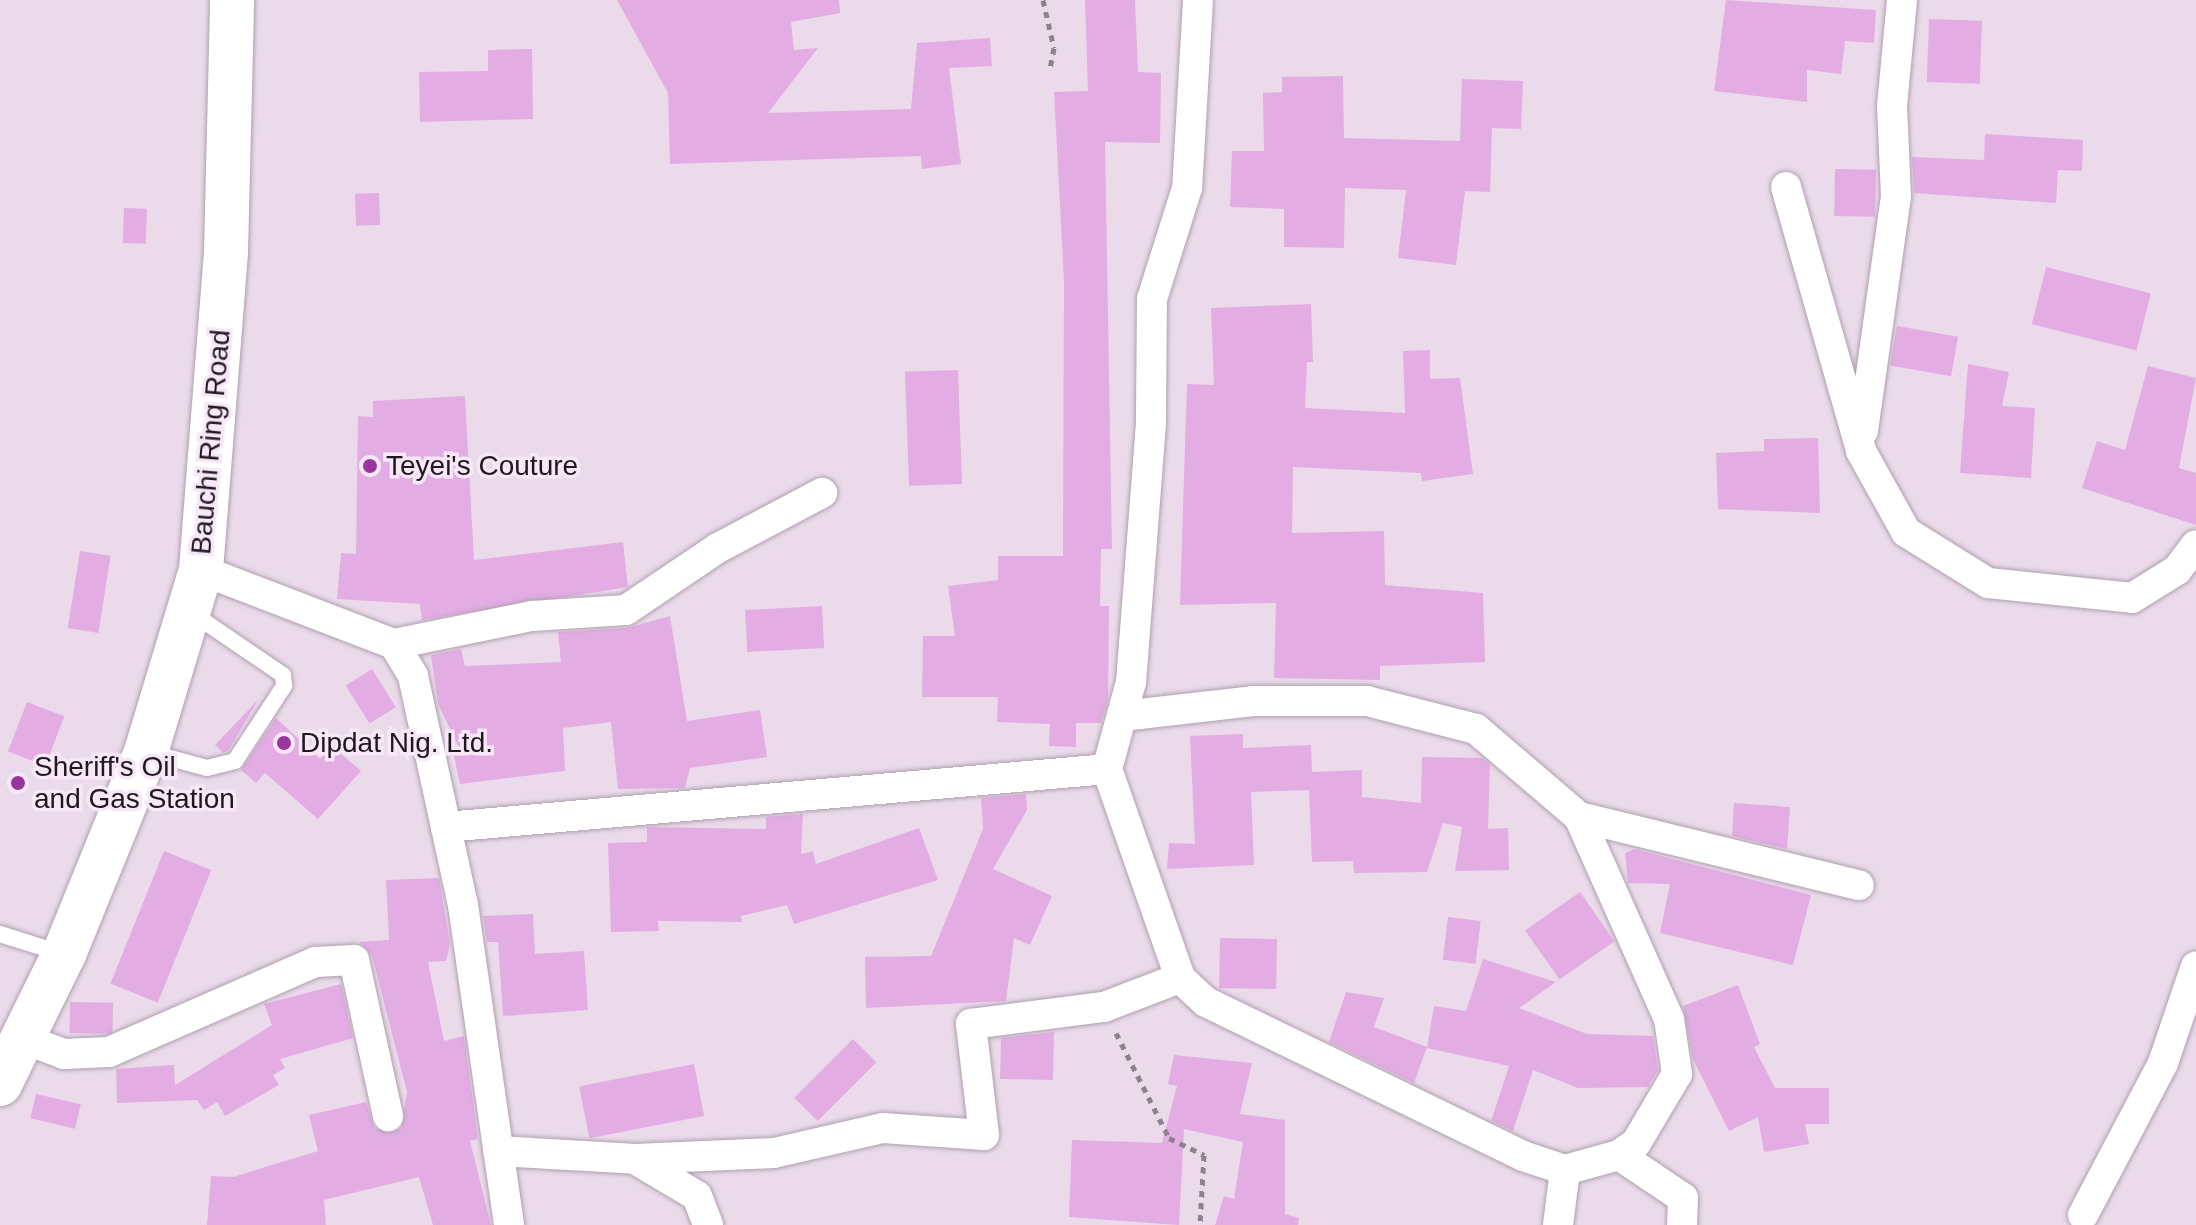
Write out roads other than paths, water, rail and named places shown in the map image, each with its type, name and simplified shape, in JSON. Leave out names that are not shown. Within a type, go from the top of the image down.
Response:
[{"type":"main road","name":"Bauchi Ring Road","points":[[5,1067],[64,954],[146,752],[192,589],[225,267],[232,0]]},
{"type":"street","points":[[1122,716],[1253,701],[1367,701],[1476,729],[1579,817],[1669,1019],[1677,1074],[1636,1143],[1619,1155],[1565,1170],[1206,1002],[1180,978],[1107,769],[1131,682],[1151,423],[1152,299],[1187,188],[1198,0]]},
{"type":"street","points":[[1861,451],[1896,197],[1892,106],[1902,0]]},
{"type":"street","points":[[1786,187],[1861,451],[1906,532],[1988,583],[2132,598],[2177,570],[2196,545]]},
{"type":"street","points":[[192,589],[394,644],[532,616],[626,610],[718,548],[822,493]]},
{"type":"street","points":[[394,644],[413,676],[446,827],[509,1225]]},
{"type":"street","points":[[446,827],[1107,769]]},
{"type":"street","points":[[1579,817],[1859,885]]},
{"type":"street","points":[[5,1067],[64,1054],[109,1052],[315,962],[354,960],[388,1116]]},
{"type":"street","points":[[2083,1215],[2194,997],[2196,966]]},
{"type":"street","points":[[498,1151],[635,1159],[774,1153],[883,1128],[984,1135],[971,1024],[1104,1007],[1180,978]]},
{"type":"street","points":[[1619,1155],[1683,1198],[1682,1225]]},
{"type":"street","points":[[635,1159],[697,1196],[708,1225]]},
{"type":"street","points":[[1558,1225],[1565,1170]]},
{"type":"lane","points":[[146,752],[207,768],[235,761],[284,686],[283,675],[192,589]]},
{"type":"lane","points":[[0,934],[64,954]]},
{"type":"place","name":"Teyei's Couture","points":[[370,466]]},
{"type":"place","name":"Dipdat Nig. Ltd.","points":[[284,743]]},
{"type":"place","name":"Sheriff's Oil and Gas Station","points":[[18,783]]}]
